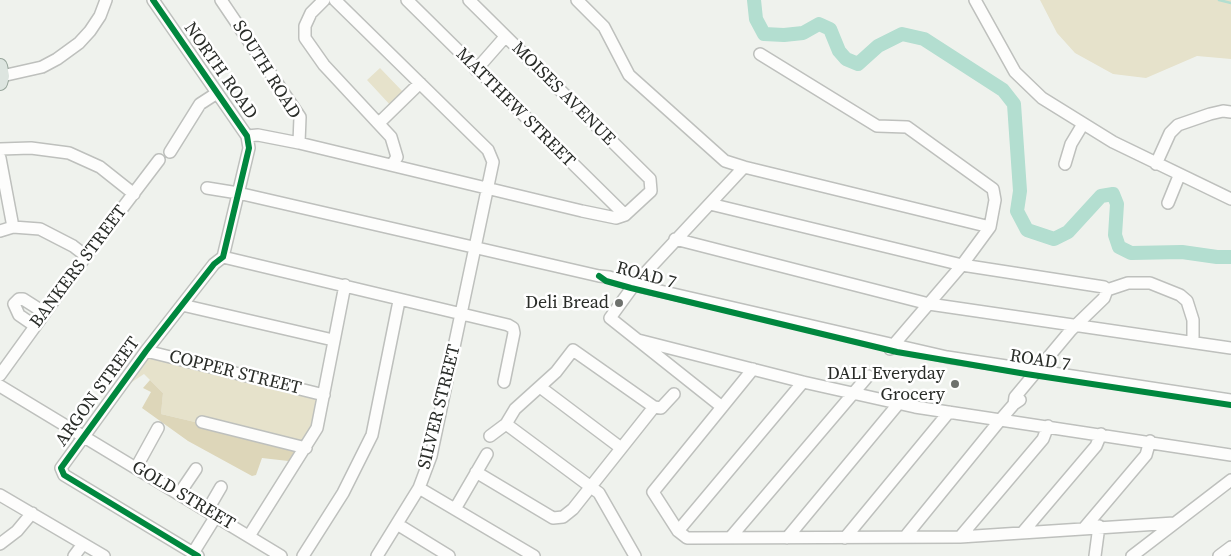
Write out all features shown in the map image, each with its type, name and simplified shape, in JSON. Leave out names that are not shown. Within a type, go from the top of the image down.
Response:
[{"type":"street","points":[[1,75],[42,67],[57,59],[79,43],[90,30],[100,16],[106,0]]},
{"type":"street","name":"NORTH ROAD","points":[[152,0],[247,136],[249,148],[238,193]]},
{"type":"street","name":"SOUTH ROAD","points":[[221,0],[300,117],[299,143]]},
{"type":"street","points":[[324,0],[311,13],[305,26],[308,44],[391,137],[396,148],[397,157],[392,165]]},
{"type":"street","points":[[334,0],[420,83],[379,123]]},
{"type":"street","name":"MATTHEW STREET","points":[[407,0],[625,216]]},
{"type":"street","name":"MOISES AVENUE","points":[[469,0],[650,180],[651,191],[625,216]]},
{"type":"street","points":[[578,0],[604,27],[629,75],[725,160],[744,167],[990,227]]},
{"type":"street","points":[[975,0],[1016,72],[1042,98],[1083,124],[1156,164],[1231,199]]},
{"type":"street","points":[[476,70],[505,37]]},
{"type":"street","points":[[760,54],[877,126],[907,127],[993,189],[995,200],[990,227],[962,265],[891,348]]},
{"type":"street","name":"SILVER STREET","points":[[377,556],[419,488],[432,456],[492,170],[492,156],[420,83]]},
{"type":"street","points":[[170,152],[200,104],[216,92]]},
{"type":"street","points":[[1156,164],[1170,133],[1178,125],[1210,114],[1231,112]]},
{"type":"street","points":[[1065,164],[1069,149],[1083,124]]},
{"type":"street","points":[[247,136],[258,135],[299,143],[487,190],[616,218],[625,216]]},
{"type":"street","points":[[0,149],[47,149],[70,153],[100,167],[134,194]]},
{"type":"street","points":[[0,158],[13,227]]},
{"type":"street","name":"BANKERS STREET","points":[[0,375],[86,256],[159,160]]},
{"type":"street","points":[[722,407],[610,318],[633,286],[744,167]]},
{"type":"street","points":[[1168,203],[1180,176]]},
{"type":"street","name":"ROAD 7","points":[[207,188],[238,193],[609,277],[633,286],[891,348],[1231,405]]},
{"type":"street","points":[[238,193],[223,257],[344,285],[400,301],[508,325],[513,328],[514,333],[504,382]]},
{"type":"street","points":[[710,204],[962,265],[1099,285],[1107,290]]},
{"type":"street","points":[[0,231],[13,227],[40,229],[52,234],[86,256]]},
{"type":"street","points":[[675,239],[929,304],[1231,348]]},
{"type":"street","name":"ARGON STREET","points":[[196,554],[64,475],[62,468],[146,351],[214,264],[223,257]]},
{"type":"street","points":[[1107,290],[1128,283],[1150,282],[1180,295],[1187,301],[1193,320],[1193,342]]},
{"type":"street","points":[[249,536],[317,428],[344,285]]},
{"type":"street","points":[[905,537],[1014,404],[1015,397],[1039,374],[1071,330],[1104,298],[1107,290]]},
{"type":"street","points":[[35,326],[19,315],[14,304],[19,298],[23,298],[45,312]]},
{"type":"street","points":[[303,556],[343,493],[372,435],[400,301]]},
{"type":"street","points":[[182,305],[334,340]]},
{"type":"street","points":[[638,340],[803,382],[899,403],[1231,455]]},
{"type":"street","points":[[490,436],[506,424],[515,409],[556,372],[573,350],[654,407],[661,408],[674,394]]},
{"type":"street","name":"COPPER STREET","points":[[146,351],[324,395]]},
{"type":"street","points":[[753,369],[653,492],[678,531],[687,538],[960,537],[1099,526],[1174,523]]},
{"type":"street","name":"ROAD 7","points":[[1039,374],[1231,400]]},
{"type":"street","points":[[730,538],[868,376]]},
{"type":"street","points":[[678,531],[803,382]]},
{"type":"street","name":"GOLD STREET","points":[[0,386],[281,556]]},
{"type":"street","points":[[540,387],[621,448]]},
{"type":"street","points":[[787,538],[899,403]]},
{"type":"street","points":[[476,472],[553,518],[558,518],[573,509],[590,485],[654,407]]},
{"type":"street","points":[[845,538],[949,412]]},
{"type":"street","points":[[202,422],[306,448]]},
{"type":"street","points":[[506,424],[590,485],[607,504],[632,555]]},
{"type":"street","points":[[960,537],[1043,439],[1048,426]]},
{"type":"street","points":[[136,468],[158,428]]},
{"type":"street","points":[[1023,532],[1096,446],[1101,434]]},
{"type":"street","points":[[1085,527],[1146,455],[1150,441]]},
{"type":"street","points":[[455,509],[487,454]]},
{"type":"street","points":[[179,494],[196,469]]},
{"type":"street","points":[[1132,556],[1231,480]]},
{"type":"street","points":[[196,554],[221,487]]},
{"type":"street","points":[[419,488],[534,556]]},
{"type":"street","points":[[0,495],[104,556]]},
{"type":"street","points":[[0,544],[17,531],[32,513]]},
{"type":"street","points":[[397,524],[449,556]]},
{"type":"street","points":[[1095,556],[1099,526]]},
{"type":"street","points":[[74,556],[83,544]]},
{"type":"street","points":[[1220,556],[1231,547]]},
{"type":"shaded area","points":[[1040,0],[1231,0],[1231,59],[1197,56],[1146,78],[1113,74],[1075,53],[1057,33]]},
{"type":"shaded area","points":[[380,68],[405,94],[392,107],[367,80]]},
{"type":"shaded area","points":[[146,353],[324,396],[305,448],[161,414],[163,393],[144,374],[117,392]]},
{"type":"shaded area","points":[[150,380],[163,393],[161,414],[305,448],[297,462],[262,458],[256,475],[252,476],[188,441],[142,408],[151,392],[143,388]]},
{"type":"waterway","points":[[754,0],[756,19],[764,34],[784,35],[803,33],[819,24],[830,29],[839,51],[846,59],[858,64],[878,46],[902,34],[924,39],[1003,90],[1014,104],[1020,191],[1017,211],[1027,230],[1054,239],[1068,232],[1101,196],[1113,194],[1117,204],[1115,235],[1119,247],[1131,253],[1182,252],[1231,257]]},
{"type":"waterway","points":[[1219,0],[1231,3]]},
{"type":"cycle path","points":[[153,0],[247,136],[249,148],[223,257],[214,264],[146,351],[61,468],[64,475],[198,556]]},
{"type":"cycle path","points":[[599,276],[606,281],[631,288],[897,352],[1026,374],[1231,405]]},
{"type":"place","name":"Deli Bread","points":[[619,303]]},
{"type":"place","name":"DALI Everyday Grocery","points":[[955,384]]}]
